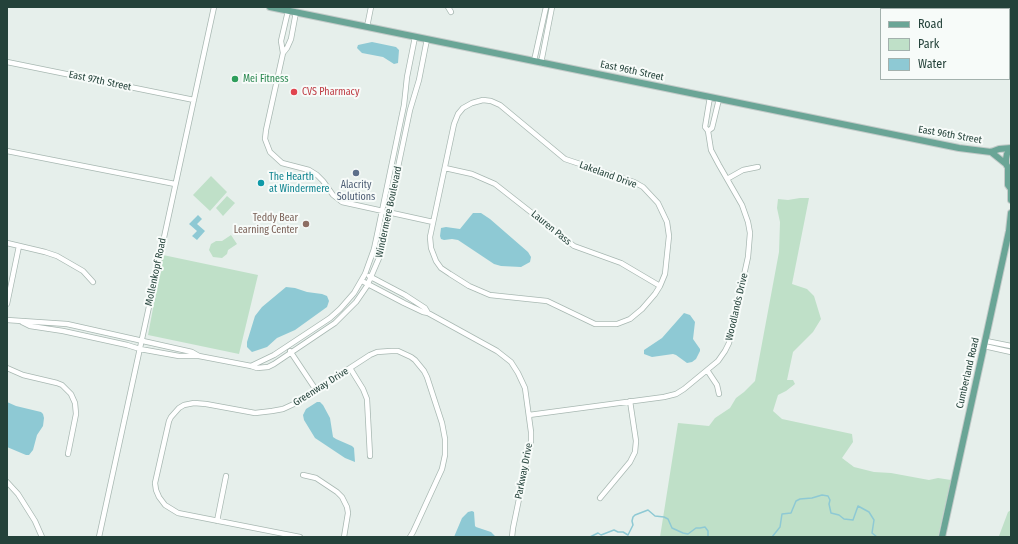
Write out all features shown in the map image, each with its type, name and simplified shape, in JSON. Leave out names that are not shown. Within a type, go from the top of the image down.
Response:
[{"type":"main road","name":"East 96th Street","points":[[270,7],[953,147],[991,152],[999,149],[1011,149]]},
{"type":"main road","points":[[1011,149],[1006,156],[1008,185],[1011,189],[1011,200]]},
{"type":"main road","name":"East 96th Street","points":[[991,152],[1008,168]]},
{"type":"main road","name":"Cumberland Road","points":[[942,537],[1009,231],[1011,213]]},
{"type":"street","name":"Mollenkopf Road","points":[[99,537],[214,7]]},
{"type":"street","points":[[367,27],[371,7]]},
{"type":"street","points":[[448,7],[451,12]]},
{"type":"street","points":[[534,61],[546,7]]},
{"type":"street","points":[[541,63],[552,7]]},
{"type":"street","points":[[288,11],[281,41],[282,53],[266,130],[265,139],[270,152],[282,164],[309,170],[317,175],[332,195],[342,202],[433,222]]},
{"type":"street","points":[[282,53],[287,48],[296,12]]},
{"type":"street","name":"Windermere Boulevard","points":[[251,366],[268,359],[320,325],[340,309],[354,294],[362,281],[374,249],[404,105],[407,77],[415,37]]},
{"type":"street","name":"Windermere Boulevard","points":[[22,322],[30,326],[63,331],[179,356],[199,356],[257,368],[268,367],[335,323],[356,302],[372,277],[379,258],[410,110],[419,80],[428,39]]},
{"type":"street","name":"East 97th Street","points":[[7,62],[194,100]]},
{"type":"street","name":"Woodlands Drive","points":[[529,415],[664,397],[676,394],[718,361],[728,346],[749,251],[750,233],[745,212],[712,150],[706,127],[710,97]]},
{"type":"street","points":[[708,130],[712,128],[719,99]]},
{"type":"street","name":"Lakeland Drive","points":[[483,100],[491,101],[500,105],[565,159],[634,182],[643,187],[652,196],[663,212],[667,222],[669,236],[664,280],[636,315],[624,322],[610,325],[595,324],[559,306],[542,300],[490,295],[469,286],[441,268],[436,261],[430,245],[444,168],[454,124],[460,110],[468,104],[483,100]]},
{"type":"street","points":[[7,151],[175,184]]},
{"type":"street","points":[[727,179],[743,170],[758,167]]},
{"type":"street","name":"Lauren Pass","points":[[444,168],[472,174],[495,184],[574,246],[620,263],[660,286]]},
{"type":"street","points":[[7,243],[57,256],[83,271],[93,282]]},
{"type":"street","points":[[7,304],[20,246]]},
{"type":"street","name":"Parkway Drive","points":[[365,274],[405,295],[425,308],[428,313]]},
{"type":"street","name":"Parkway Drive","points":[[362,281],[404,303],[428,313],[497,351],[507,358],[516,370],[524,384],[531,432],[530,448],[512,537]]},
{"type":"street","name":"Windermere Boulevard","points":[[7,320],[62,323],[192,352],[199,356]]},
{"type":"street","points":[[985,343],[1011,346]]},
{"type":"street","points":[[985,343],[1011,352]]},
{"type":"street","points":[[287,347],[316,390]]},
{"type":"street","name":"Greenway Drive","points":[[300,537],[172,510],[165,505],[159,497],[156,488],[156,479],[171,417],[184,405],[199,402],[255,413],[272,411],[290,406],[376,352],[391,351],[405,354],[415,360],[427,377],[442,423],[445,439],[445,455],[442,469],[410,537]]},
{"type":"street","points":[[7,368],[23,375],[57,382],[71,394],[75,403],[76,412],[68,454]]},
{"type":"street","points":[[350,368],[363,389],[367,399],[370,456]]},
{"type":"street","points":[[707,370],[717,385],[719,394]]},
{"type":"street","points":[[600,498],[630,462],[635,452],[636,441],[630,401]]},
{"type":"street","points":[[303,475],[316,478],[342,497],[348,513],[344,537]]},
{"type":"street","points":[[217,520],[226,476]]},
{"type":"street","points":[[7,482],[18,494],[35,521],[42,537]]},
{"type":"green space","points":[[211,176],[227,192],[210,211],[193,195]]},
{"type":"green space","points":[[227,196],[235,203],[223,216],[216,208]]},
{"type":"green space","points":[[809,198],[792,284],[807,289],[814,296],[821,319],[813,332],[793,352],[787,380],[793,380],[795,384],[778,395],[773,411],[782,419],[852,434],[853,442],[842,458],[854,467],[874,472],[891,473],[929,480],[938,478],[951,480],[938,537],[660,537],[678,423],[709,426],[715,418],[730,408],[736,398],[755,381],[779,252],[780,222],[777,208],[778,199],[788,200]]},
{"type":"green space","points":[[231,235],[237,244],[228,250],[227,254],[222,258],[213,257],[209,250],[211,244],[216,241],[222,241]]},
{"type":"green space","points":[[163,255],[258,275],[239,354],[148,335]]},
{"type":"green space","points":[[1011,510],[1011,537],[996,537],[999,536],[1008,512]]},
{"type":"water","points":[[372,42],[396,47],[399,50],[398,63],[394,64],[383,57],[362,53],[357,48],[358,45]]},
{"type":"water","points":[[473,213],[481,213],[490,219],[528,252],[531,257],[530,262],[521,267],[501,266],[494,264],[458,240],[441,239],[441,228],[446,227],[460,229]]},
{"type":"water","points":[[198,215],[202,219],[197,224],[205,231],[197,240],[192,236],[197,231],[189,224]]},
{"type":"water","points":[[286,287],[327,296],[329,301],[327,307],[295,330],[277,338],[267,347],[252,352],[247,347],[247,342],[255,316],[262,307]]},
{"type":"water","points":[[684,313],[690,315],[695,322],[693,339],[700,349],[696,359],[687,363],[673,354],[652,357],[644,354],[644,350],[662,338]]},
{"type":"water","points":[[7,402],[16,406],[41,412],[43,414],[43,426],[37,435],[33,450],[29,455],[7,447]]},
{"type":"water","points":[[317,402],[320,402],[323,405],[330,418],[333,437],[354,448],[355,462],[345,458],[315,438],[304,420],[303,415],[306,409]]},
{"type":"water","points":[[468,512],[474,512],[475,526],[491,532],[496,537],[454,537],[462,518]]},
{"type":"waterway","points":[[772,537],[780,527],[782,514],[791,513],[796,501],[822,495],[828,496],[830,500],[829,504],[831,513],[839,515],[844,519],[853,520],[858,506],[869,512],[874,520],[872,533],[877,537]]},
{"type":"waterway","points":[[590,537],[598,533],[601,535],[614,530],[628,535],[633,525],[633,517],[648,510],[655,516],[668,519],[672,528],[683,533],[688,534],[696,528],[705,527],[708,531],[708,537]]},
{"type":"place","name":"Mei Fitness","points":[[235,79]]},
{"type":"place","name":"CVS Pharmacy","points":[[294,92]]},
{"type":"place","name":"Alacrity Solutions","points":[[356,173]]},
{"type":"place","name":"The Hearth at Windermere","points":[[261,183]]},
{"type":"place","name":"Teddy Bear Learning Center","points":[[306,224]]}]
